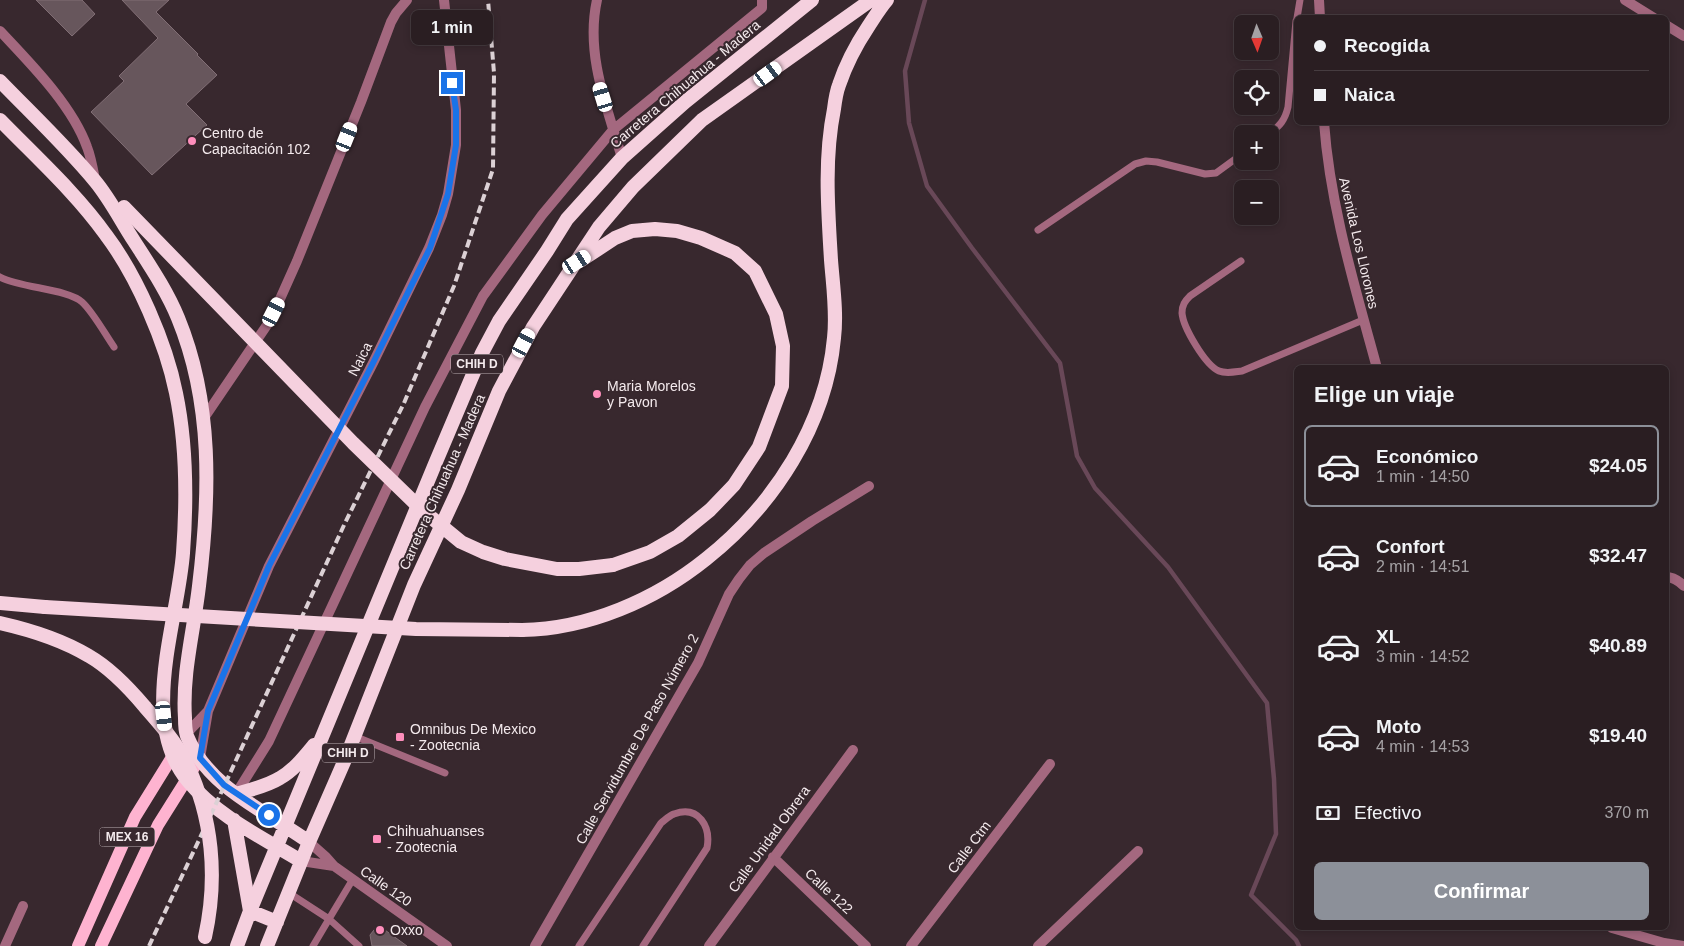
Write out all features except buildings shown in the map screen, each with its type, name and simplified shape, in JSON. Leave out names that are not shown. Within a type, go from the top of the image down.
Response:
[{"type":"highway","name":"Carretera Chihuahua - Madera","points":[[278,847],[435,464],[482,353],[499,321],[567,220],[622,158],[685,102],[812,0]]},
{"type":"highway","name":"Carretera Chihuahua - Madera","points":[[309,842],[354,736],[414,585],[458,490],[499,391],[533,327],[599,228],[633,187],[702,120],[871,0]]},
{"type":"highway","points":[[0,603],[416,629],[545,630],[602,616],[648,597],[682,578],[735,534],[765,499],[804,441],[819,408],[825,389],[834,336],[827,167],[831,120],[838,87],[853,50],[887,0]]},
{"type":"highway","points":[[0,81],[99,186],[124,207],[353,443],[421,509],[461,542],[484,552],[505,559],[557,569],[579,570],[614,564],[650,552],[678,536],[710,510],[734,485],[759,447],[782,386],[783,346],[776,314],[755,271],[735,253],[701,238],[677,231],[655,229],[632,231],[615,238],[577,262]]},
{"type":"highway","points":[[0,120],[81,203],[107,236],[126,266],[146,306],[165,353],[176,392],[185,444],[183,556],[166,662],[163,701],[166,727],[173,755],[187,780],[202,796],[234,820],[301,861]]},
{"type":"highway","points":[[99,186],[158,280],[178,316],[192,356],[204,418],[207,458],[206,499],[199,585],[186,672],[184,711],[186,734],[200,758],[224,785],[309,842]]},
{"type":"highway","points":[[0,623],[50,637],[90,656],[104,666],[134,694],[175,745],[186,762],[195,785],[208,832],[213,888],[211,910],[204,942]]},
{"type":"highway","points":[[236,794],[263,786],[281,778],[295,767],[323,735]]},
{"type":"highway","points":[[234,820],[250,911],[277,922]]},
{"type":"highway","name":"CHIH D","points":[[267,946],[309,842]]},
{"type":"highway","name":"CHIH D","points":[[237,946],[278,847]]},
{"type":"main road","name":"MEX 16","points":[[78,946],[136,816],[186,734]]},
{"type":"main road","name":"MEX 16","points":[[100,946],[158,825],[200,758]]},
{"type":"street","points":[[204,418],[267,325],[280,299],[361,102],[391,22],[396,13],[408,0]]},
{"type":"street","name":"Naica","points":[[200,758],[208,711],[269,566],[430,248],[442,215],[448,194],[456,136],[456,110],[444,0]]},
{"type":"street","points":[[598,0],[595,10],[593,46],[598,78],[622,158]]},
{"type":"street","points":[[236,794],[269,741],[425,407],[483,296],[542,215],[613,130],[762,8],[762,0]]},
{"type":"street","points":[[1318,0],[1320,15]]},
{"type":"street","points":[[1625,0],[1649,15]]},
{"type":"street","points":[[1669,27],[1684,36]]},
{"type":"street","points":[[0,30],[44,79],[73,120],[88,147],[99,186]]},
{"type":"street","name":"Avenida Los Llorones","points":[[1324,125],[1332,191],[1362,320],[1376,365]]},
{"type":"street","name":"Calle Servidumbre De Paso Número 2","points":[[536,946],[698,663],[729,594],[739,579],[764,553],[869,486]]},
{"type":"street","points":[[1669,577],[1680,581],[1684,586]]},
{"type":"street","name":"Naica","points":[[186,734],[208,711]]},
{"type":"street","name":"Calle Unidad Obrera","points":[[709,946],[853,750]]},
{"type":"street","name":"Calle Ctm","points":[[911,946],[1050,764]]},
{"type":"street","name":"Calle 120","points":[[309,842],[334,866],[447,946]]},
{"type":"street","points":[[1038,946],[1138,851]]},
{"type":"street","name":"Calle 122","points":[[773,857],[866,946]]},
{"type":"street","name":"Calle 120","points":[[301,861],[334,866]]},
{"type":"street","points":[[5,946],[22,906]]},
{"type":"street","points":[[1619,930],[1664,943],[1684,946]]},
{"type":"lane","points":[[1297,15],[1300,0]]},
{"type":"lane","points":[[1279,127],[1286,116],[1288,107],[1294,41]]},
{"type":"lane","points":[[1038,230],[1135,164],[1146,161],[1157,162],[1205,174],[1216,174],[1234,160]]},
{"type":"lane","points":[[1241,261],[1183,302],[1182,313],[1186,328],[1209,364],[1219,371],[1230,373],[1242,372],[1362,320]]},
{"type":"lane","points":[[0,277],[11,283],[69,294],[82,302],[114,347]]},
{"type":"lane","points":[[354,736],[445,773]]},
{"type":"lane","points":[[579,946],[661,823],[672,814],[689,812],[703,821],[708,835],[707,848],[643,946]]},
{"type":"lane","points":[[313,946],[353,880]]},
{"type":"lane","points":[[289,893],[328,919],[359,946]]},
{"type":"waterway","points":[[925,0],[905,71],[909,123],[927,186],[1060,363],[1077,456],[1095,488],[1168,567],[1267,703],[1274,779],[1276,834],[1251,895],[1296,940],[1299,946]]},
{"type":"railway","points":[[149,946],[345,523],[404,403],[454,286],[493,169],[494,73],[488,0]]},
{"type":"place","name":"Centro de Capacitación 102","points":[[192,141]]},
{"type":"place","name":"Maria Morelos y Pavon","points":[[597,394]]},
{"type":"place","name":"Omnibus De Mexico - Zootecnia","points":[[400,737]]},
{"type":"place","name":"Chihuahuanses - Zootecnia","points":[[377,839]]},
{"type":"place","name":"Oxxo","points":[[380,930]]},
{"type":"route","points":[[269,815],[224,785],[200,758],[208,711],[269,566],[430,248],[448,194],[456,145],[456,110],[452,83]]}]
